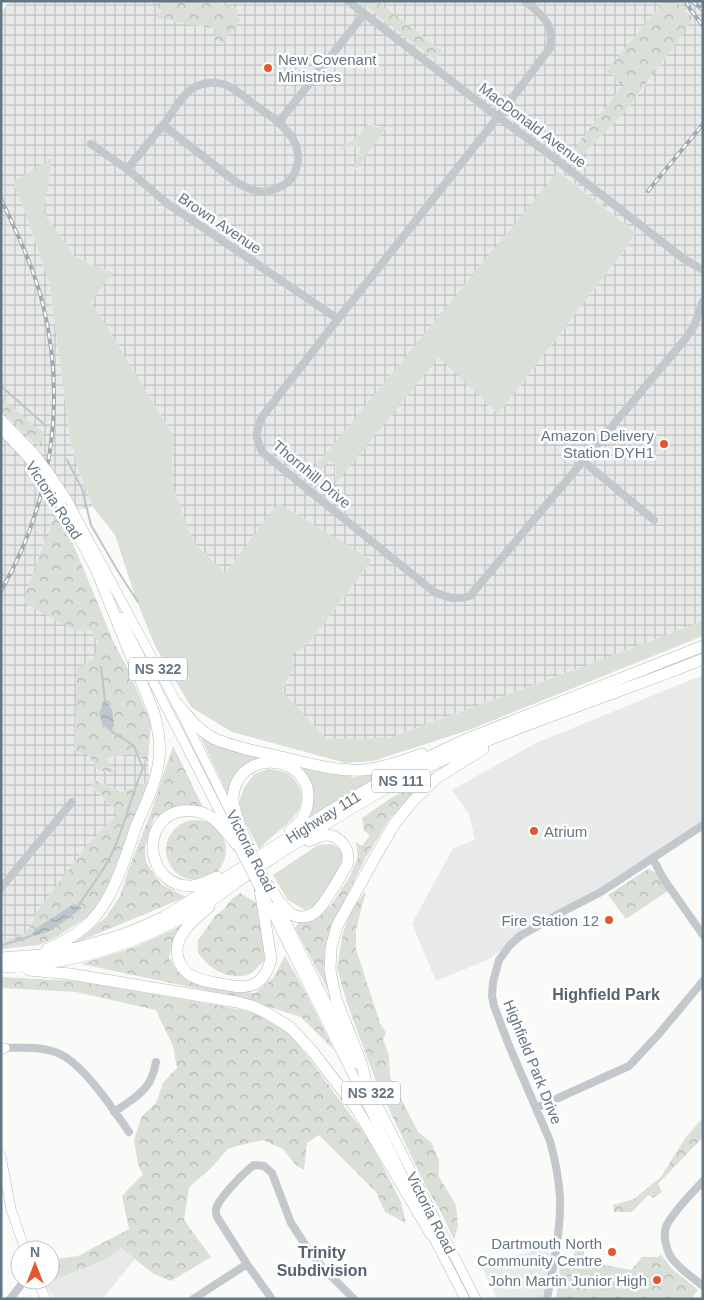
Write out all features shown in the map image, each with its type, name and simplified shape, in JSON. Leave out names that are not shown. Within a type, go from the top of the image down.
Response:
[{"type":"highway","points":[[4,963],[62,943],[92,920],[111,892],[154,782],[160,744],[154,713],[98,574]]},
{"type":"highway","name":"Highway 111","points":[[4,963],[77,948],[122,935],[164,917],[373,786],[467,739],[703,646]]},
{"type":"highway","name":"Highway 111","points":[[4,963],[38,964],[70,959],[129,942],[191,913],[338,816],[435,763],[532,722],[703,659]]},
{"type":"highway","points":[[177,704],[194,724],[213,738],[244,748],[346,770],[392,765],[467,739]]},
{"type":"highway","points":[[366,1083],[362,1064],[336,999],[330,970],[330,948],[338,926],[378,852],[414,800],[438,778],[482,750],[521,731],[532,722]]},
{"type":"highway","points":[[242,844],[234,805],[234,790],[240,776],[249,768],[261,762],[274,762],[287,766],[294,770],[303,780],[308,794],[307,804],[301,820],[266,853]]},
{"type":"highway","points":[[242,844],[212,818],[199,811],[192,810],[178,812],[160,824],[154,836],[153,849],[160,871],[174,883],[186,886],[201,884],[251,862]]},
{"type":"highway","points":[[264,887],[289,912],[296,916],[308,917],[318,910],[333,889],[348,861],[348,852],[344,845],[337,838],[330,835],[317,837],[296,849],[278,855]]},
{"type":"highway","points":[[242,879],[188,926],[179,939],[177,949],[180,962],[186,971],[194,977],[244,987],[259,982],[263,977],[271,959],[264,887]]},
{"type":"highway","points":[[4,963],[224,999],[252,1006],[291,1028],[313,1052],[358,1111],[431,1234]]},
{"type":"main road","name":"Victoria Road","points":[[1,419],[54,479],[66,498],[177,704],[242,844]]},
{"type":"main road","name":"Victoria Road","points":[[1,429],[32,456],[63,508],[242,844],[476,1299]]},
{"type":"main road","name":"Victoria Road","points":[[264,887],[431,1234],[465,1299]]},
{"type":"main road","points":[[1,1156],[11,1208],[22,1240]]},
{"type":"street","name":"MacDonald Avenue","points":[[348,1],[684,259],[703,270]]},
{"type":"street","name":"Thornhill Drive","points":[[525,1],[542,15],[549,26],[552,38],[550,48],[262,417],[257,429],[259,446],[263,453],[434,592],[449,598],[460,599],[470,596],[686,338],[694,326],[703,301]]},
{"type":"street","points":[[279,122],[364,14]]},
{"type":"street","points":[[127,169],[188,92],[197,86],[208,83],[230,87],[279,122],[294,140],[298,154],[297,169],[294,176],[285,185],[272,191],[258,192],[236,182],[163,125]]},
{"type":"street","name":"Brown Avenue","points":[[91,144],[127,169],[157,196],[186,217],[338,319]]},
{"type":"street","points":[[583,461],[654,520]]},
{"type":"street","points":[[1,888],[72,802]]},
{"type":"street","name":"Highfield Park Drive","points":[[547,1299],[558,1239],[559,1182],[550,1141],[494,1006],[493,982],[499,960],[510,945],[520,936],[601,892],[703,825]]},
{"type":"street","points":[[653,858],[663,878],[703,934]]},
{"type":"street","points":[[536,1108],[629,1066],[652,1042],[703,981]]},
{"type":"street","points":[[2,1049],[42,1049],[54,1051],[65,1056],[80,1069],[129,1132]]},
{"type":"street","points":[[114,1112],[131,1101],[150,1081],[156,1062]]},
{"type":"street","points":[[272,1299],[216,1217],[216,1210],[221,1200],[246,1171],[254,1165],[264,1166],[272,1173],[291,1223],[323,1268],[354,1299]]},
{"type":"street","points":[[703,1181],[674,1214],[668,1223],[665,1233],[672,1258],[703,1286]]},
{"type":"street","points":[[193,1299],[247,1264]]},
{"type":"shaded area","points":[[9,1],[158,1],[156,8],[161,10],[158,18],[216,29],[241,20],[237,17],[238,9],[211,1],[359,1],[435,60],[442,51],[378,1],[664,1],[607,70],[623,85],[570,156],[576,161],[623,114],[693,18],[676,1],[703,1],[703,621],[392,737],[327,739],[282,692],[293,669],[291,655],[311,641],[372,560],[225,573],[193,542],[172,483],[173,435],[90,300],[113,273],[75,257],[44,213],[13,182],[49,281],[70,438],[78,469],[93,507],[55,514],[33,572],[75,631],[92,631],[98,643],[95,658],[87,754],[98,770],[114,773],[107,758],[133,753],[148,762],[150,782],[121,792],[95,780],[91,787],[119,813],[88,844],[38,910],[25,934],[1,941],[1,14]],"holes":[[[369,124],[386,128],[354,169],[360,148],[350,146],[342,150],[341,147],[353,140]],[[559,171],[635,232],[629,244],[498,414],[439,356],[336,482],[335,464],[329,461]]]},
{"type":"shaded area","points":[[703,675],[703,825],[601,893],[526,933],[487,960],[436,981],[412,924],[453,848],[475,840],[469,814],[452,790],[536,743]]},
{"type":"shaded area","points":[[121,1247],[135,1259],[104,1297],[106,1299],[55,1299],[48,1290],[60,1290],[60,1278],[104,1260]]},
{"type":"shaded area","points":[[543,1247],[555,1259],[549,1299],[497,1299],[482,1267]]},
{"type":"green space","points":[[158,1],[211,1],[238,9],[237,16],[241,20],[223,43],[214,39],[216,29],[157,18],[161,10],[156,8]]},
{"type":"green space","points":[[359,1],[378,1],[442,51],[435,60]]},
{"type":"green space","points":[[664,1],[676,1],[693,18],[676,44],[623,114],[576,161],[569,156],[622,86],[607,70]]},
{"type":"green space","points":[[369,124],[386,128],[354,172],[360,148],[352,146],[341,150],[341,147],[353,140]]},
{"type":"green space","points":[[52,158],[44,213],[75,257],[113,273],[91,301],[173,435],[172,483],[193,542],[225,573],[278,503],[372,560],[311,641],[292,655],[293,669],[282,691],[327,739],[392,737],[703,621],[703,636],[469,730],[373,761],[346,763],[232,732],[191,707],[155,646],[135,596],[115,535],[93,507],[78,469],[70,438],[49,281],[13,182]]},
{"type":"green space","points":[[558,171],[635,232],[629,244],[498,414],[439,357],[336,483],[335,464],[329,461],[321,470],[315,467]]},
{"type":"green space","points":[[1,397],[43,432],[43,440],[40,447],[1,410]]},
{"type":"green space","points":[[55,514],[63,520],[113,641],[128,669],[151,723],[148,762],[133,753],[107,758],[114,773],[98,770],[87,754],[74,751],[77,668],[95,658],[98,643],[92,631],[75,631],[23,602]]},
{"type":"green space","points":[[199,734],[267,757],[248,763],[235,777],[228,795]]},
{"type":"green space","points":[[173,746],[203,807],[179,805],[154,818],[145,847],[146,862],[161,884],[186,897],[75,943],[106,917],[120,896]]},
{"type":"green space","points":[[303,767],[353,777],[382,774],[309,819],[312,792]]},
{"type":"green space","points":[[268,769],[289,774],[298,785],[302,799],[295,816],[259,849],[243,818],[239,802],[244,788],[254,774]]},
{"type":"green space","points":[[433,775],[390,818],[366,857],[338,914],[330,994],[295,928],[299,922],[313,921],[332,904],[350,876],[358,857],[356,842],[362,846],[370,835],[364,831],[362,818],[391,798]]},
{"type":"green space","points":[[95,780],[121,792],[150,782],[102,899],[86,918],[58,936],[39,945],[1,949],[1,941],[25,934],[38,910],[88,844],[118,813],[91,786]]},
{"type":"green space","points":[[190,820],[202,820],[213,825],[221,833],[226,844],[224,862],[213,875],[202,880],[190,880],[179,875],[171,867],[166,856],[166,844],[171,833],[179,825]]},
{"type":"green space","points":[[331,844],[340,848],[344,860],[341,870],[315,906],[305,910],[288,900],[273,875],[318,845]]},
{"type":"green space","points":[[648,869],[658,875],[668,891],[626,919],[608,895]]},
{"type":"green space","points":[[366,891],[356,930],[356,949],[380,1023],[386,1033],[383,1039],[389,1056],[390,1077],[418,1132],[431,1142],[439,1160],[439,1177],[456,1205],[458,1226],[454,1240],[440,1210],[426,1187],[377,1084],[347,1003],[337,968],[343,932],[352,909]]},
{"type":"green space","points":[[240,893],[260,905],[266,951],[265,960],[252,973],[246,976],[232,976],[215,970],[206,962],[198,953],[198,940],[216,915]]},
{"type":"green space","points":[[188,923],[175,939],[169,958],[178,972],[202,985],[229,991],[255,993],[273,978],[285,956],[306,993],[334,1050],[301,1017],[237,997],[81,964],[135,947]]},
{"type":"green space","points":[[1,977],[76,981],[216,1005],[265,1016],[283,1028],[300,1046],[368,1137],[401,1202],[406,1223],[385,1212],[376,1192],[319,1135],[307,1143],[304,1170],[295,1164],[283,1149],[263,1140],[228,1149],[211,1168],[189,1187],[184,1220],[211,1257],[171,1281],[154,1274],[121,1248],[104,1260],[60,1278],[60,1259],[78,1256],[129,1229],[122,1196],[143,1174],[138,1165],[134,1140],[142,1116],[156,1103],[163,1083],[177,1068],[173,1046],[156,1010],[76,992],[1,988]]},
{"type":"green space","points":[[703,1118],[703,1137],[658,1184],[662,1192],[653,1198],[648,1195],[632,1212],[614,1212],[613,1205],[634,1199],[661,1177],[686,1137]]},
{"type":"green space","points":[[577,1239],[586,1244],[582,1264],[575,1264],[574,1255]]},
{"type":"green space","points":[[661,1254],[671,1268],[698,1290],[691,1299],[555,1299],[560,1266],[569,1268],[583,1266],[584,1261],[631,1270],[642,1257],[658,1257]]},
{"type":"water","points":[[105,700],[112,710],[114,726],[111,731],[103,725],[99,713]]},
{"type":"water","points":[[74,904],[82,908],[52,930],[31,936],[35,929]]},
{"type":"waterway","points":[[1,386],[46,426]]},
{"type":"waterway","points":[[67,460],[82,489],[91,525],[138,602]]},
{"type":"waterway","points":[[101,667],[105,700]]},
{"type":"waterway","points":[[78,906],[101,873],[114,850],[143,768],[134,746],[111,731]]},
{"type":"waterway","points":[[3,945],[31,936]]},
{"type":"railway","points":[[686,1],[703,26]]},
{"type":"railway","points":[[692,1],[703,10]]},
{"type":"railway","points":[[648,191],[703,124]]},
{"type":"railway","points":[[1,199],[25,251],[39,291],[50,342],[54,379],[50,452],[43,488],[18,558],[1,591]]},
{"type":"place","name":"New Covenant Ministries","points":[[268,68]]},
{"type":"place","name":"Amazon Delivery Station DYH1","points":[[664,444]]},
{"type":"place","name":"Atrium","points":[[534,831]]},
{"type":"place","name":"Fire Station 12","points":[[609,920]]},
{"type":"place","name":"Dartmouth North Community Centre","points":[[612,1252]]},
{"type":"place","name":"John Martin Junior High","points":[[657,1280]]},
{"type":"district","name":"Highfield Park","points":[[606,994]]},
{"type":"district","name":"Trinity Subdivision","points":[[322,1261]]}]
